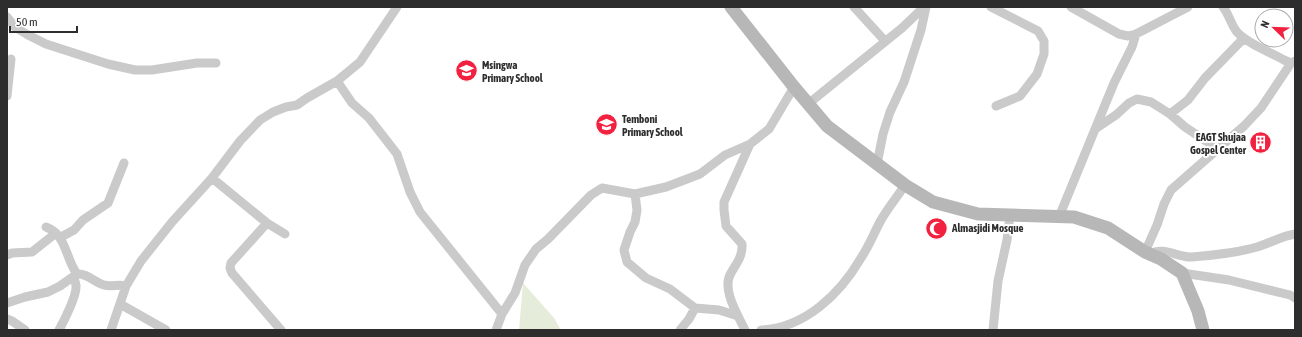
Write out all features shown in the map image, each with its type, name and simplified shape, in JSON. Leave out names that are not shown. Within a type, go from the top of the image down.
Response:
[{"type":"street","points":[[111,330],[126,286],[141,261],[172,222],[212,178],[240,141],[260,120],[273,112],[297,105],[337,81],[360,62],[397,7]]},
{"type":"street","points":[[730,7],[827,126],[905,185],[933,202],[978,214],[1074,217],[1108,228],[1182,273],[1229,280],[1290,295],[1295,298]]},
{"type":"street","points":[[854,7],[885,41]]},
{"type":"street","points":[[808,104],[902,28],[925,7]]},
{"type":"street","points":[[876,164],[890,112],[904,82],[921,30],[925,7]]},
{"type":"street","points":[[991,7],[1038,31],[1044,41],[1044,54],[1037,74],[1020,96],[996,106]]},
{"type":"street","points":[[1071,7],[1119,34],[1128,36],[1136,34],[1188,7]]},
{"type":"street","points":[[1147,253],[1164,204],[1171,190],[1244,126],[1261,108],[1293,62],[1284,60],[1236,32],[1227,12],[1223,7]]},
{"type":"street","points":[[7,18],[15,27],[28,36],[46,44],[108,64],[135,70],[152,70],[197,63],[216,63]]},
{"type":"street","points":[[1059,217],[1114,82],[1132,47],[1136,34]]},
{"type":"street","points":[[1170,114],[1188,100],[1204,78],[1244,38]]},
{"type":"street","points":[[7,96],[11,59]]},
{"type":"street","points":[[337,81],[352,103],[369,118],[397,154],[410,192],[420,212],[502,314]]},
{"type":"street","points":[[496,330],[502,314],[514,293],[525,265],[536,249],[591,195],[602,188],[635,194],[666,187],[700,174],[725,155],[750,144],[769,129],[794,87]]},
{"type":"street","points":[[1095,129],[1116,115],[1129,103],[1137,100],[1151,102],[1218,149]]},
{"type":"street","points":[[745,330],[732,303],[728,290],[728,280],[741,255],[742,244],[726,226],[724,202],[750,144]]},
{"type":"street","points":[[7,255],[12,253],[32,252],[58,235],[74,230],[83,220],[108,203],[124,163]]},
{"type":"street","points":[[212,178],[267,223],[284,234]]},
{"type":"street","points":[[761,330],[786,326],[803,318],[838,291],[854,270],[872,240],[881,220],[905,185]]},
{"type":"street","points":[[635,194],[637,210],[635,222],[624,250],[627,262],[646,278],[670,289],[695,308],[719,310],[738,316]]},
{"type":"street","points":[[993,330],[998,281],[1007,240],[1010,216]]},
{"type":"street","points":[[267,223],[230,263],[230,268],[232,273],[281,330]]},
{"type":"street","points":[[46,227],[58,235],[66,248],[75,275],[75,292],[59,330]]},
{"type":"street","points":[[1147,253],[1163,251],[1189,257],[1235,253],[1258,247],[1295,234]]},
{"type":"street","points":[[1182,273],[1198,311],[1203,330]]},
{"type":"street","points":[[7,303],[48,292],[75,275],[85,275],[97,283],[104,285],[126,286]]},
{"type":"street","points":[[120,304],[166,330]]},
{"type":"street","points":[[680,330],[689,319],[695,308]]},
{"type":"street","points":[[7,319],[25,330]]},
{"type":"green space","points":[[523,283],[554,318],[561,330],[519,330]]},
{"type":"place","name":"Msingwa Primary School","points":[[466,71]]},
{"type":"place","name":"Temboni Primary School","points":[[606,125]]},
{"type":"place","name":"EAGT Shujaa Gospel Center","points":[[1261,143]]},
{"type":"place","name":"Almasjidi Mosque","points":[[936,228]]}]
